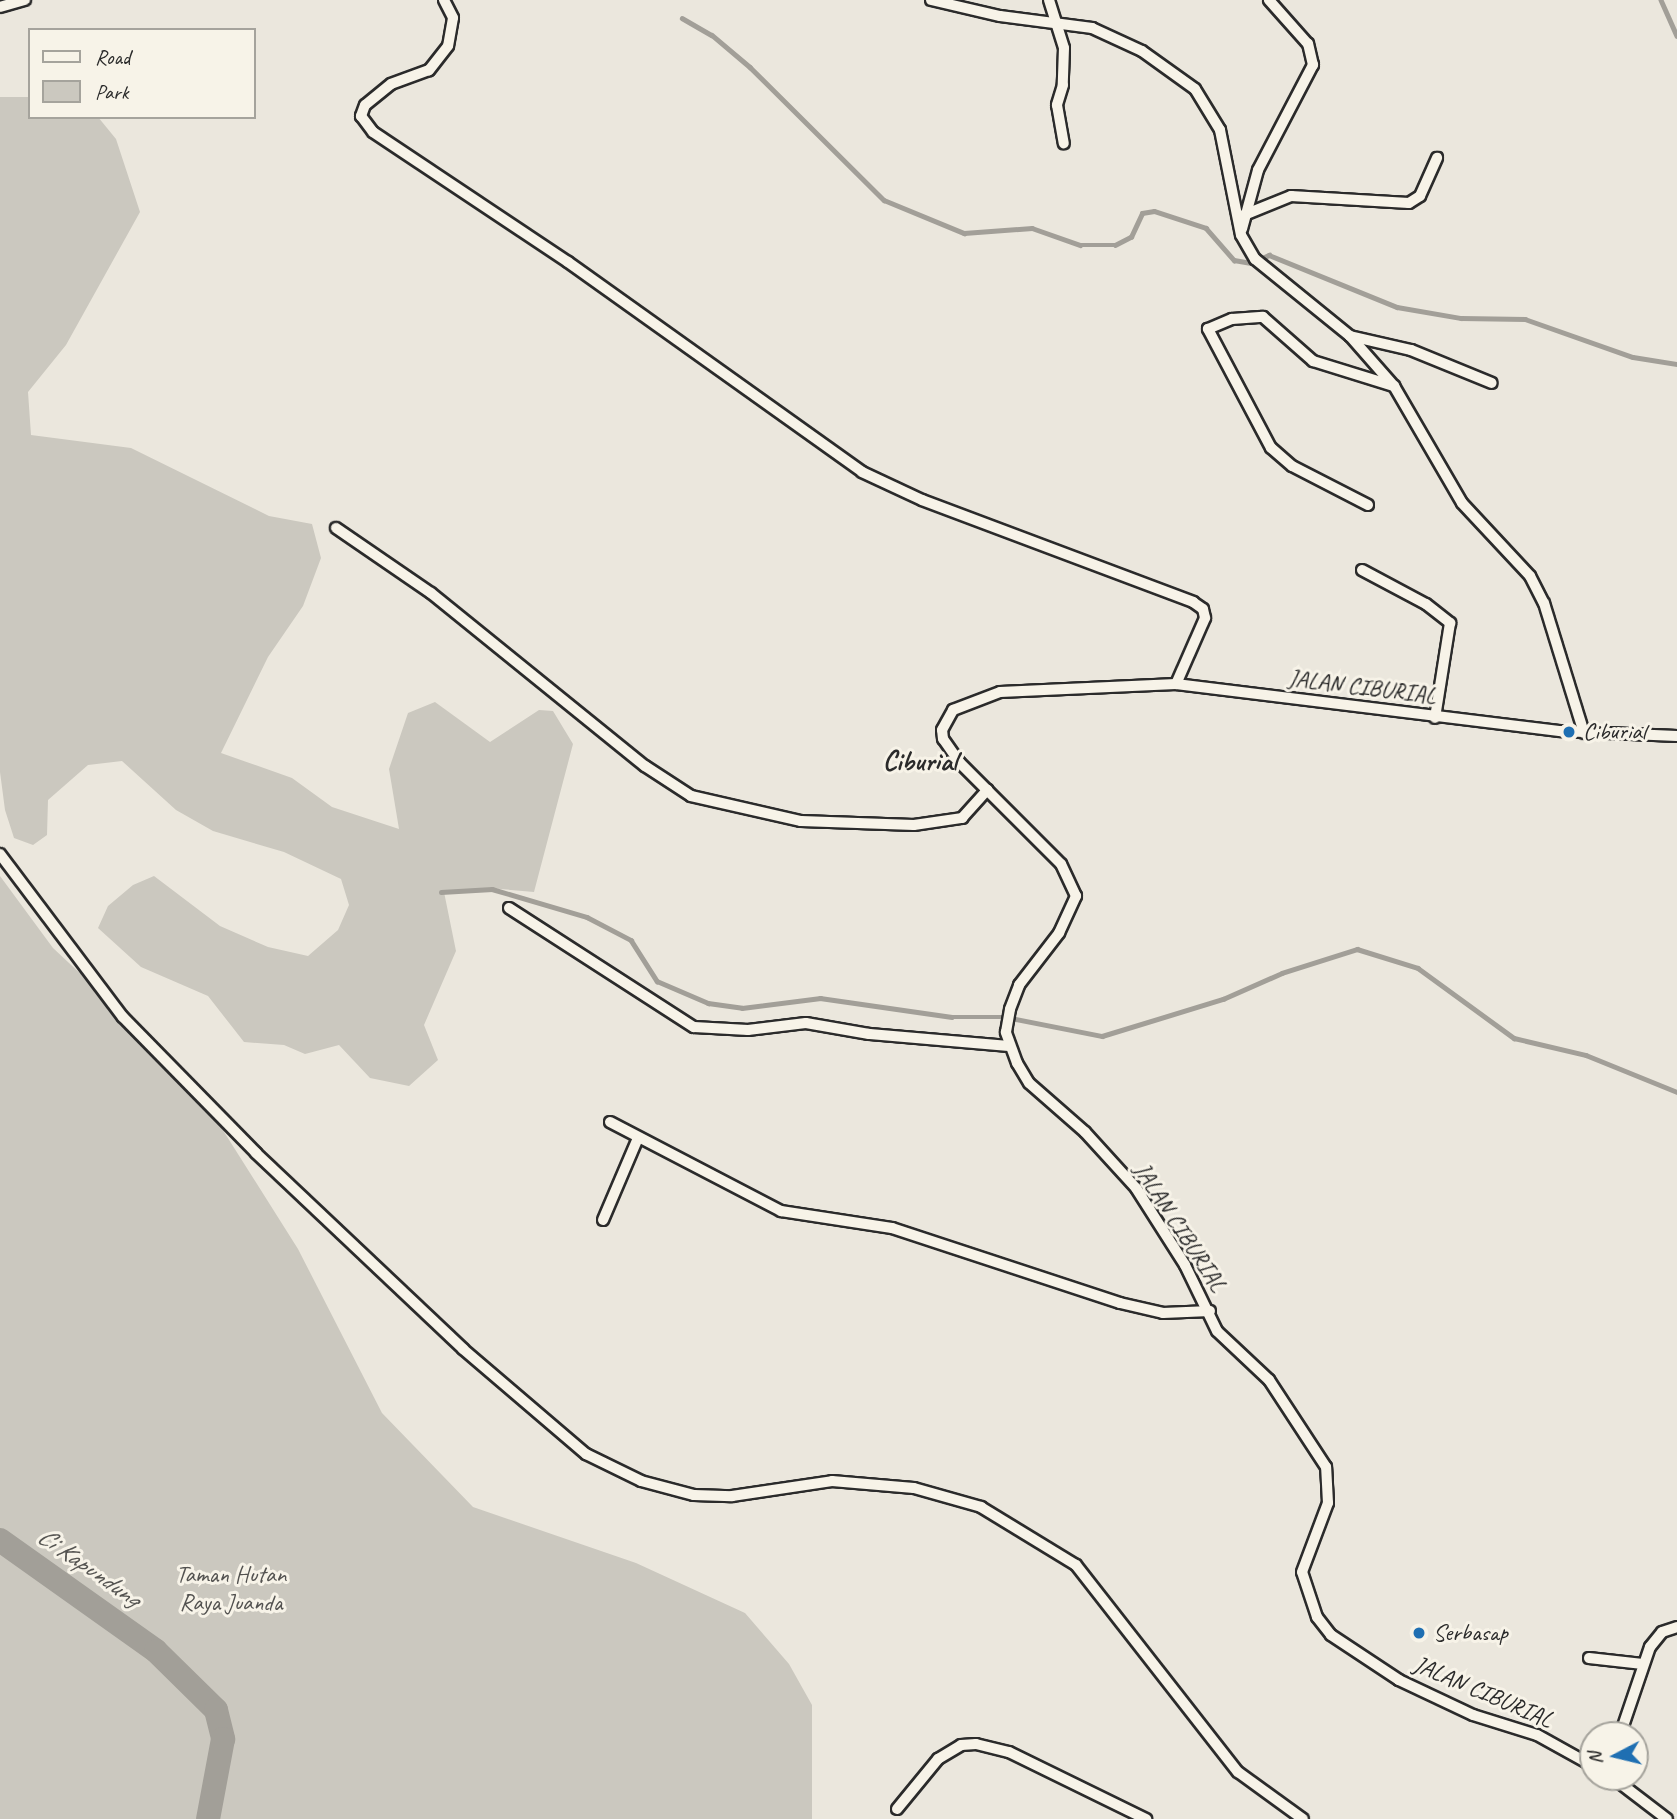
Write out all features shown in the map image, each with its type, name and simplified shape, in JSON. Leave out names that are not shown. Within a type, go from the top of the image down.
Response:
[{"type":"street","points":[[0,7],[25,0]]},
{"type":"street","points":[[444,0],[453,19],[448,46],[429,70],[391,85],[365,105],[361,116],[373,132],[568,262],[862,472],[922,500],[1193,602],[1203,609],[1205,618],[1176,684]]},
{"type":"street","points":[[931,0],[1000,16],[1092,28],[1124,42],[1176,72],[1195,89],[1208,104],[1225,147],[1241,235],[1269,273],[1350,336],[1394,386],[1462,503],[1530,576],[1544,603],[1584,733]]},
{"type":"street","points":[[1049,0],[1059,22],[1063,85],[1057,105],[1064,144]]},
{"type":"street","points":[[1241,235],[1244,215],[1258,170],[1313,65],[1308,44],[1269,0]]},
{"type":"street","points":[[1244,215],[1290,196],[1409,203],[1420,196],[1437,159]]},
{"type":"street","points":[[1368,505],[1292,466],[1271,448],[1208,329],[1232,319],[1263,317],[1313,361],[1394,386]]},
{"type":"street","points":[[1350,336],[1410,350],[1492,383]]},
{"type":"street","points":[[336,528],[431,593],[655,774],[691,796],[801,821],[915,825],[962,818],[987,790]]},
{"type":"street","points":[[1362,570],[1426,604],[1450,623],[1435,718]]},
{"type":"street","name":"JALAN CIBURIAL","points":[[1579,1758],[1537,1735],[1436,1700],[1371,1665],[1331,1635],[1309,1598],[1302,1572],[1328,1503],[1326,1467],[1287,1404],[1217,1331],[1210,1311],[1136,1188],[1085,1132],[1029,1083],[1009,1046],[1010,1009],[1019,985],[1059,933],[1076,896],[1061,864],[987,790],[943,739],[943,725],[953,710],[1000,692],[1027,688],[1176,684],[1435,718],[1584,733],[1677,736]]},
{"type":"street","points":[[0,854],[123,1017],[256,1153],[463,1349],[586,1454],[641,1481],[694,1494],[732,1496],[832,1481],[914,1488],[981,1507],[1076,1564],[1238,1772],[1303,1819]]},
{"type":"street","points":[[509,908],[694,1027],[748,1030],[806,1023],[869,1034],[1009,1046]]},
{"type":"street","points":[[610,1122],[781,1212],[892,1228],[1120,1303],[1163,1313],[1210,1311]]},
{"type":"street","points":[[603,1220],[638,1138]]},
{"type":"street","points":[[1625,1721],[1643,1664],[1657,1636],[1677,1627]]},
{"type":"street","points":[[1589,1658],[1643,1664]]},
{"type":"street","points":[[897,1809],[938,1759],[961,1745],[976,1744],[1009,1752],[1146,1819]]},
{"type":"street","points":[[1630,1791],[1667,1819]]},
{"type":"green space","points":[[0,97],[28,97],[28,119],[100,119],[116,139],[140,212],[66,345],[28,392],[31,435],[131,448],[269,516],[312,524],[321,558],[303,606],[268,657],[221,753],[292,778],[332,807],[399,829],[389,769],[408,713],[435,702],[490,742],[539,710],[553,711],[573,744],[534,892],[489,888],[444,892],[456,951],[424,1025],[438,1060],[409,1086],[370,1078],[339,1045],[305,1054],[284,1045],[244,1042],[208,996],[141,967],[98,928],[108,906],[133,885],[154,876],[220,926],[268,947],[308,956],[338,930],[349,905],[341,879],[284,852],[213,831],[176,810],[122,761],[88,765],[48,800],[47,835],[33,845],[14,838],[5,810],[0,772]]},
{"type":"green space","name":"Taman Hutan Raya Juanda","points":[[0,876],[53,948],[131,1021],[207,1105],[298,1249],[382,1413],[473,1507],[636,1563],[745,1613],[789,1664],[812,1705],[812,1819],[0,1819]]},
{"type":"waterway","points":[[1661,0],[1677,36]]},
{"type":"waterway","points":[[682,18],[712,35],[750,67],[884,200],[964,233],[1032,228],[1080,245],[1115,245],[1131,237],[1142,213],[1154,211],[1206,228],[1234,260],[1251,263],[1269,255],[1397,307],[1461,318],[1525,319],[1633,357],[1677,364]]},
{"type":"waterway","points":[[441,892],[492,889],[587,917],[631,940],[657,981],[708,1003],[742,1008],[820,998],[952,1017],[1006,1017],[1102,1036],[1223,999],[1282,973],[1357,949],[1418,968],[1514,1038],[1586,1055],[1677,1092]]},
{"type":"waterway","name":"Ci Kapundung","points":[[0,1540],[156,1651],[216,1710],[223,1739],[208,1819]]},
{"type":"place","name":"Ciburial","points":[[1569,732]]},
{"type":"place","name":"Serbasap","points":[[1419,1633]]},
{"type":"district","name":"Ciburial","points":[[920,761]]}]
